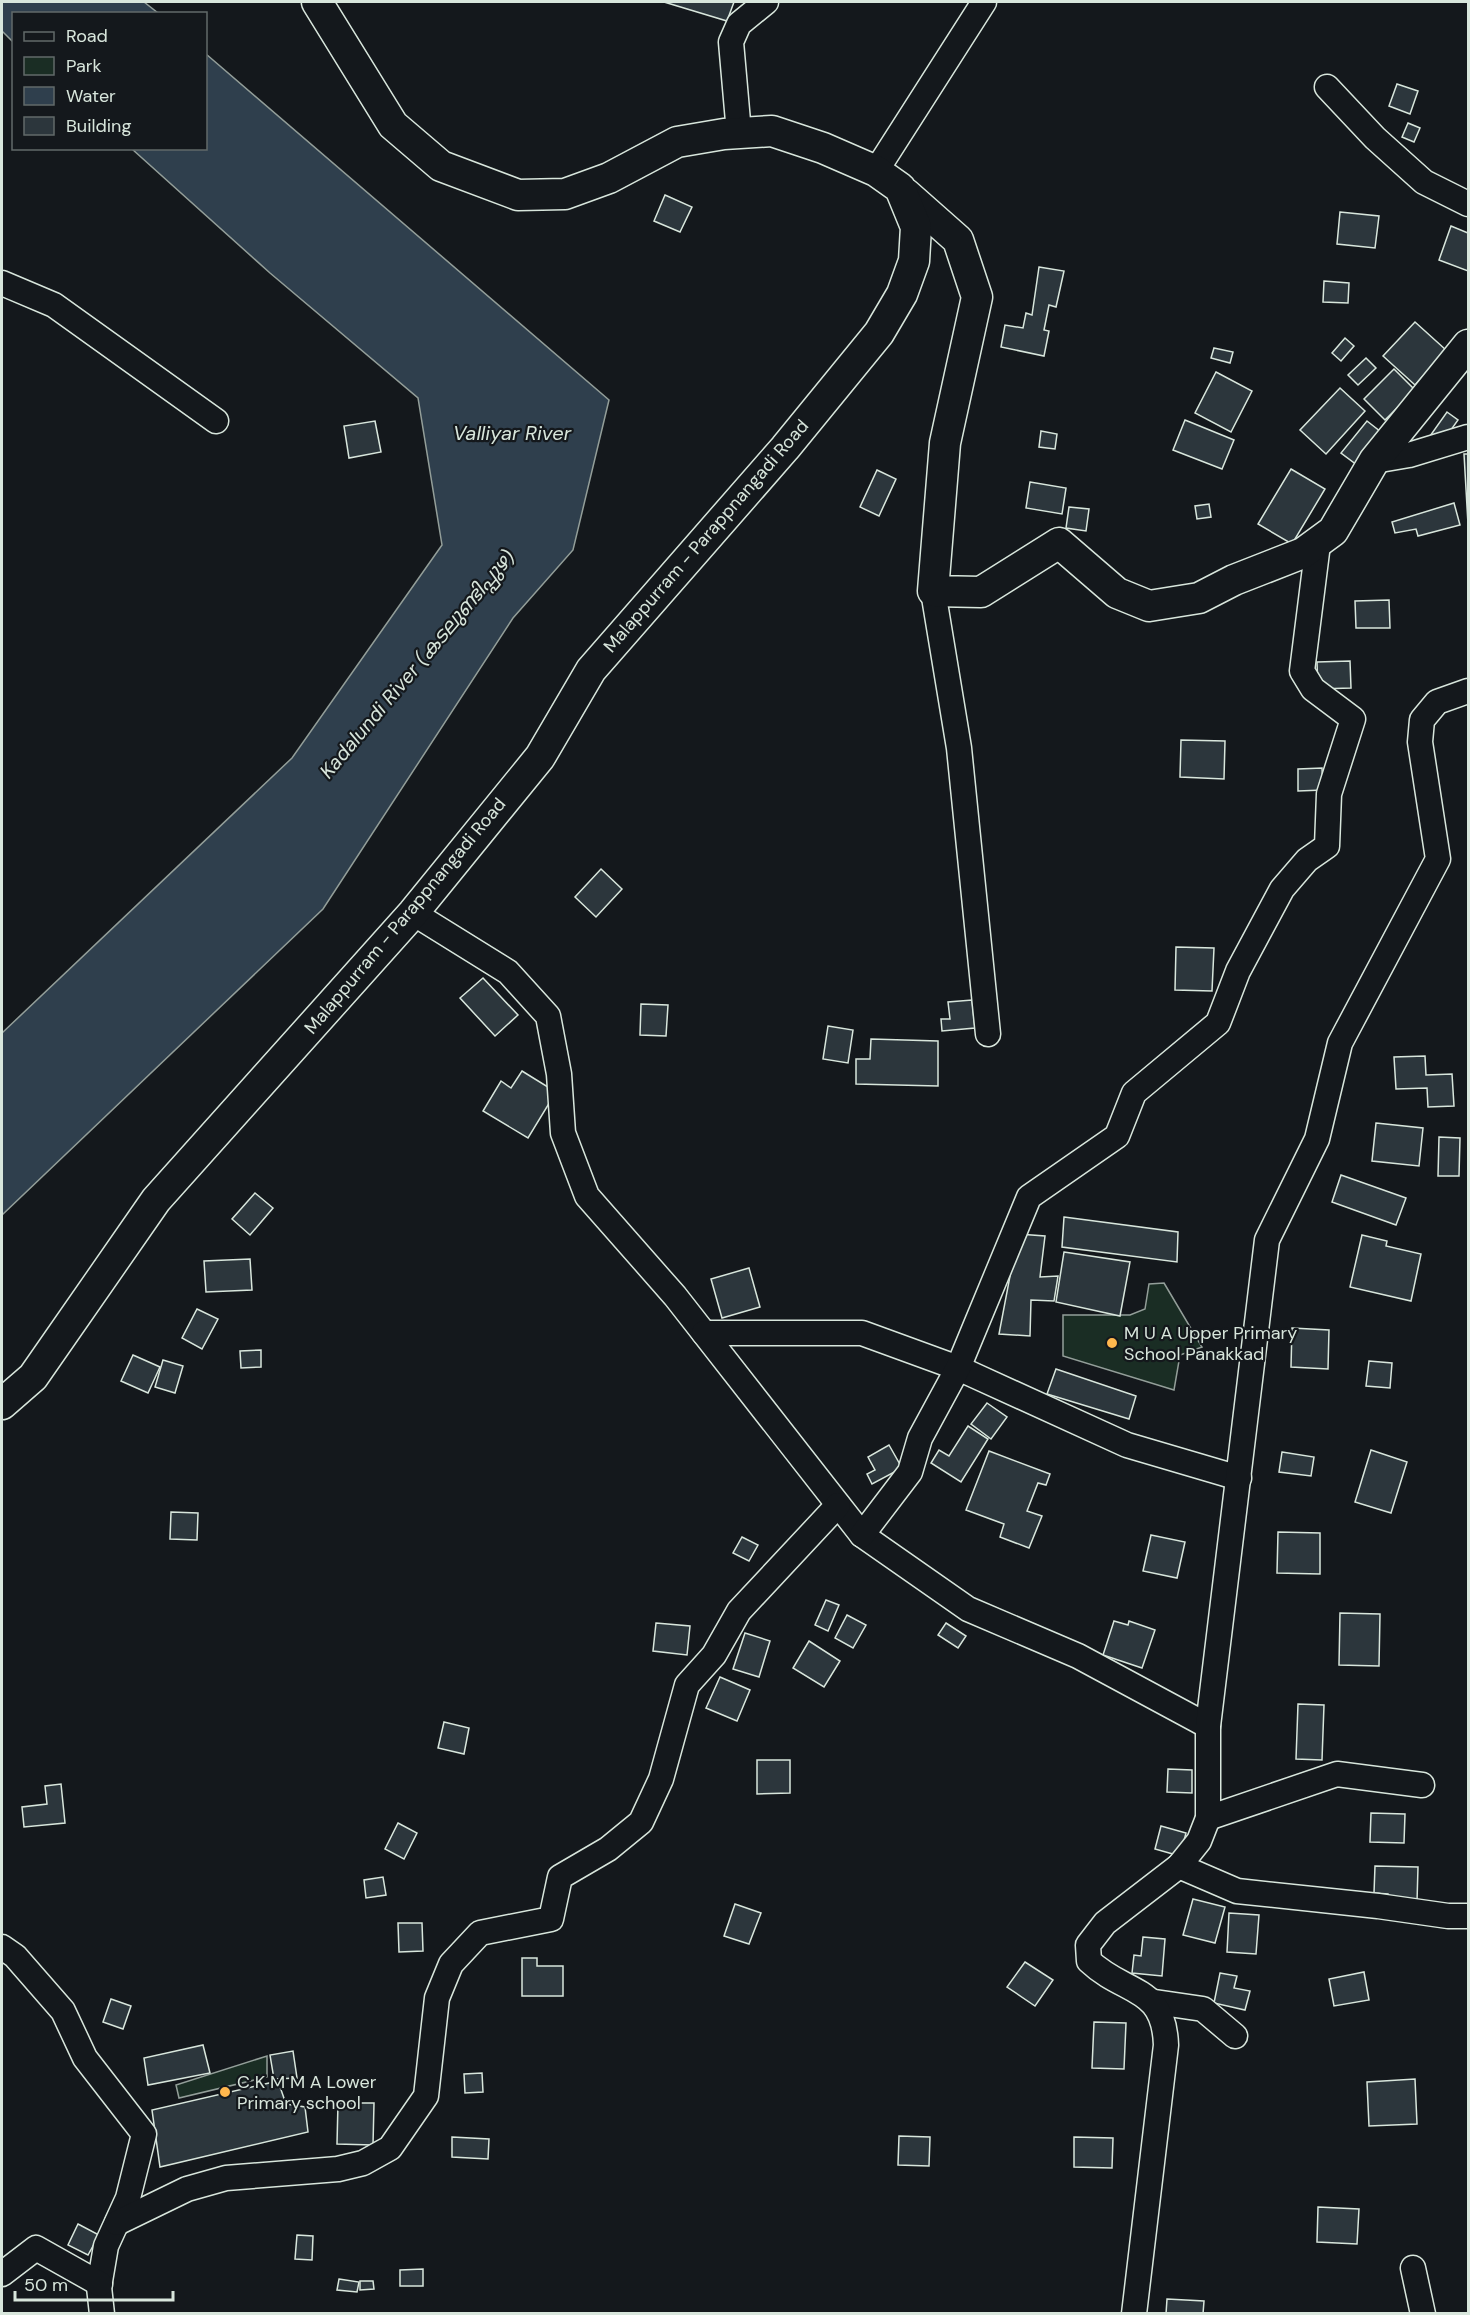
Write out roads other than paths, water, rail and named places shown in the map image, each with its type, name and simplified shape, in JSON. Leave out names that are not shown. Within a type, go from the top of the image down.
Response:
[{"type":"main road","points":[[318,2],[393,125],[441,166],[518,195],[565,194],[609,178],[677,142],[739,133],[772,131],[823,148],[876,171],[900,188],[958,240],[977,297],[945,443],[933,591],[981,592],[1059,543],[1117,593],[1149,606],[1199,598],[1234,580],[1318,544],[1333,531],[1374,461],[1468,345]]},
{"type":"main road","name":"Malappurram - Parappnangadi Road","points":[[2,1404],[33,1377],[156,1200],[413,913],[540,757],[591,670],[785,447],[879,333],[902,294],[914,261],[916,227],[900,188]]},
{"type":"street","points":[[739,133],[731,42],[739,24],[766,2]]},
{"type":"street","points":[[876,171],[984,2]]},
{"type":"street","points":[[1327,87],[1376,138],[1424,182],[1468,204]]},
{"type":"street","points":[[2,283],[54,305],[216,421]]},
{"type":"street","points":[[1374,461],[1410,455],[1468,437]]},
{"type":"street","points":[[862,1534],[910,1472],[920,1438],[958,1368],[1029,1197],[1117,1136],[1134,1093],[1218,1023],[1238,971],[1282,889],[1307,860],[1327,846],[1329,794],[1353,719],[1313,689],[1302,671],[1318,544]]},
{"type":"street","points":[[933,591],[959,748],[988,1034]]},
{"type":"street","points":[[1235,2036],[1203,2009],[1155,2002],[1100,1970],[1089,1961],[1088,1945],[1104,1923],[1179,1866],[1199,1841],[1208,1818],[1208,1726],[1268,1240],[1317,1139],[1340,1043],[1438,859],[1420,742],[1422,720],[1437,702],[1468,691]]},
{"type":"street","points":[[413,913],[508,972],[548,1016],[559,1074],[563,1133],[587,1196],[675,1296],[862,1534],[968,1609],[1078,1656],[1208,1726]]},
{"type":"street","points":[[704,1333],[862,1333],[958,1368],[1127,1445],[1239,1478]]},
{"type":"street","points":[[117,2223],[187,2189],[226,2178],[338,2169],[363,2163],[390,2148],[426,2096],[437,1998],[451,1964],[480,1933],[551,1919],[558,1898],[560,1877],[608,1849],[641,1822],[661,1779],[687,1685],[714,1655],[739,1611],[838,1505]]},
{"type":"street","points":[[1208,1818],[1337,1774],[1422,1785]]},
{"type":"street","points":[[1179,1866],[1237,1891],[1448,1916],[1468,1916]]},
{"type":"street","points":[[2,1947],[15,1956],[63,2011],[85,2058],[144,2134],[128,2198],[106,2246],[100,2284],[102,2313]]},
{"type":"street","points":[[1134,2313],[1166,2045],[1165,2025],[1155,2002]]},
{"type":"street","points":[[2,2274],[36,2248],[100,2284]]},
{"type":"street","points":[[1413,2268],[1423,2313]]},
{"type":"water","points":[[2,2],[144,2],[157,12],[12,12],[12,41],[2,31]]},
{"type":"water","name":"Valliyar River","points":[[207,55],[609,400],[573,550],[513,618],[323,909],[2,1215],[2,1033],[292,758],[442,545],[418,398],[270,273],[133,150],[207,150]]},
{"type":"place","name":"M U A Upper Primary School Panakkad","points":[[1112,1343]]},
{"type":"place","name":"C K M M A Lower Primary school","points":[[225,2092]]},
{"type":"water label","name":"Kadalundi River (കടലുണ്ടിപ്പുഴ)","points":[[417,664]]}]
